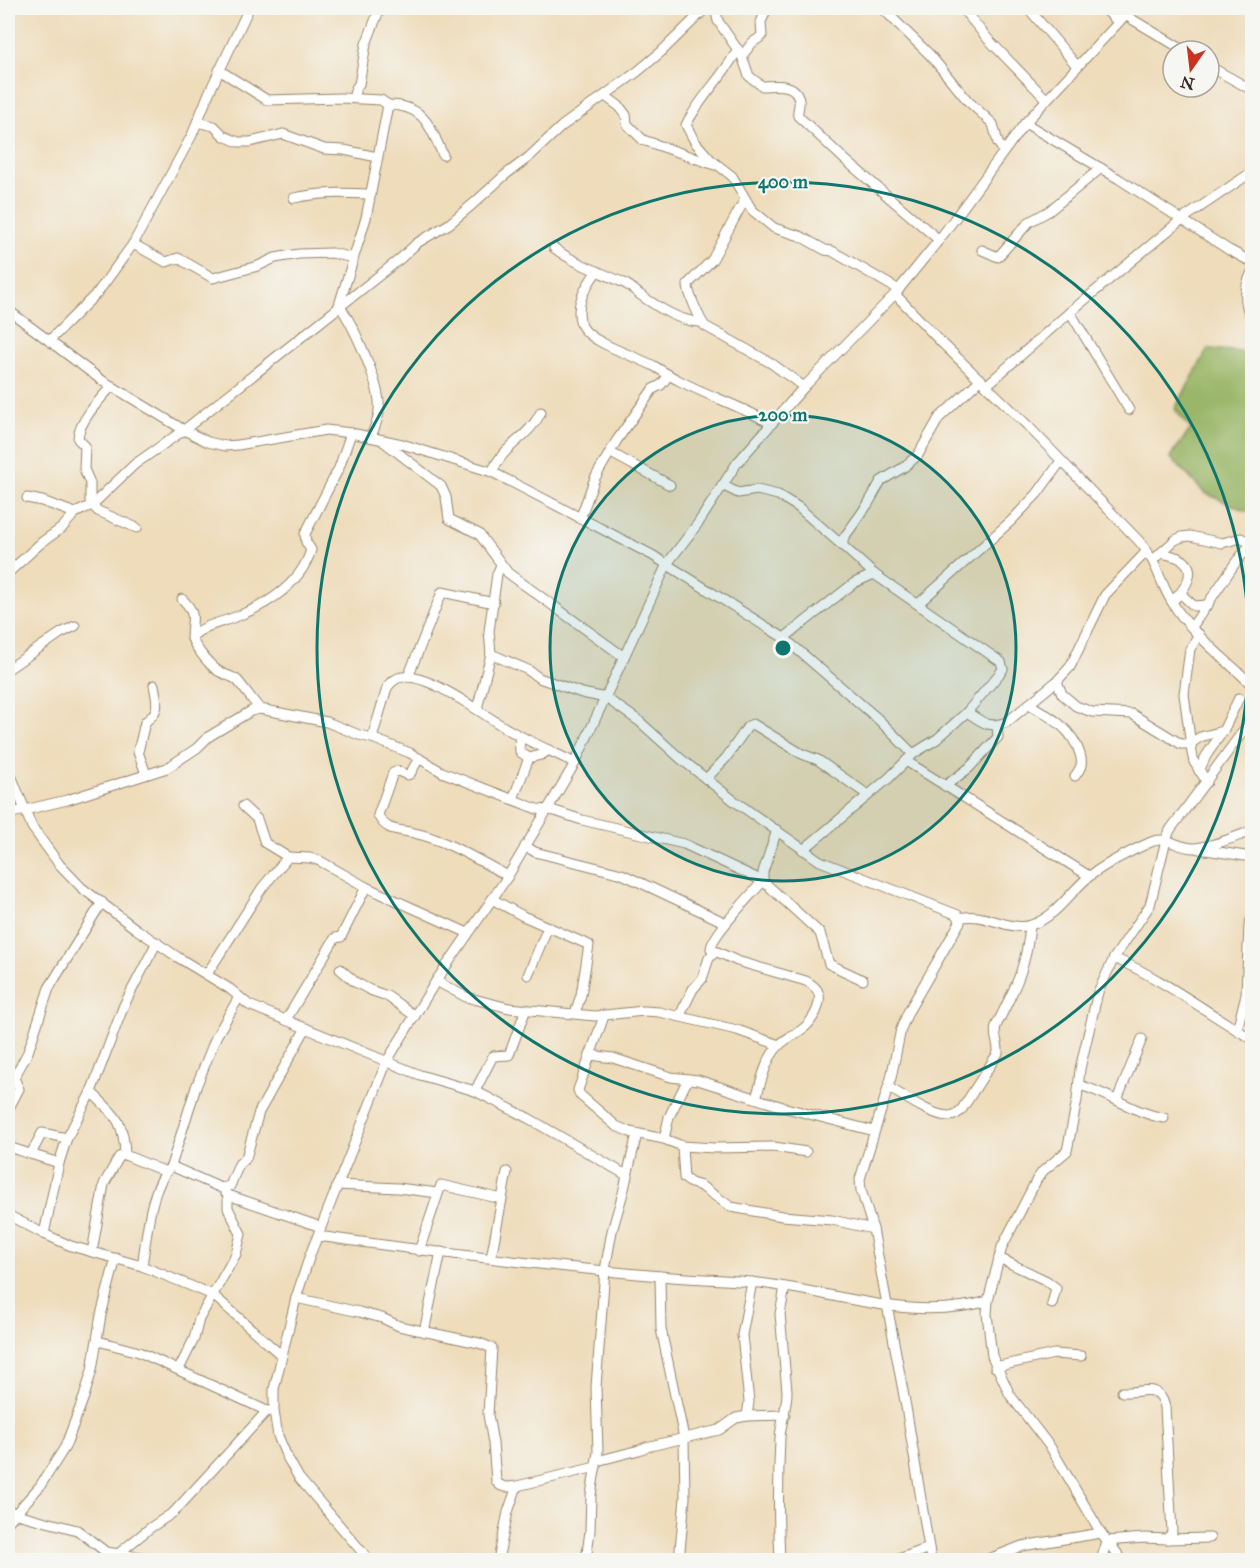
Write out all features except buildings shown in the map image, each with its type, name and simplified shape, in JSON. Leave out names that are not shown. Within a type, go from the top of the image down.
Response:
[{"type":"street","points":[[50,340],[98,292],[133,244],[186,148],[219,70],[249,8]]},
{"type":"street","points":[[353,98],[359,84],[366,44],[380,8]]},
{"type":"street","points":[[8,573],[42,542],[62,528],[75,513],[92,505],[135,464],[184,430],[400,259],[417,243],[449,224],[529,157],[561,126],[605,96],[661,52],[706,8]]},
{"type":"street","points":[[715,8],[718,21],[740,52],[749,76],[762,87],[783,84],[796,93],[799,101],[798,116],[843,158],[939,240]]},
{"type":"street","points":[[767,8],[761,22],[762,36],[740,52],[705,97],[696,105],[686,125],[695,142],[710,159],[732,176],[752,210],[774,228],[800,236],[825,250],[832,251],[897,292],[939,340],[984,382],[1147,550],[1157,556],[1180,558],[1188,566],[1188,580],[1180,594],[1172,601]]},
{"type":"street","points":[[882,8],[930,55],[968,101],[993,124],[998,143],[1003,150]]},
{"type":"street","points":[[962,8],[987,38],[1046,99]]},
{"type":"street","points":[[1028,8],[1077,66]]},
{"type":"street","points":[[1104,8],[1161,39]]},
{"type":"street","points":[[369,1560],[299,1478],[278,1436],[271,1411],[274,1389],[296,1298],[319,1231],[387,1062],[436,981],[508,876],[575,763],[667,564],[699,522],[722,485],[770,423],[897,292],[939,240],[1024,123],[1132,8]]},
{"type":"street","points":[[219,70],[267,100],[353,98],[381,100],[388,105],[412,110],[428,121],[443,155]]},
{"type":"street","points":[[1221,73],[1252,90]]},
{"type":"street","points":[[605,96],[626,115],[627,124],[643,140],[723,167]]},
{"type":"street","points":[[375,438],[380,410],[373,377],[357,335],[339,305],[366,218],[388,105]]},
{"type":"street","points":[[197,122],[214,126],[224,136],[238,142],[250,142],[279,134],[324,149],[344,150],[377,157]]},
{"type":"street","points":[[1024,123],[1252,262]]},
{"type":"street","points":[[982,250],[998,258],[1015,235],[1029,222],[1049,211],[1101,168]]},
{"type":"street","points":[[843,546],[843,539],[881,481],[904,467],[918,454],[939,418],[1181,219],[1252,172]]},
{"type":"street","points":[[294,198],[335,192],[370,194]]},
{"type":"street","points":[[702,322],[688,291],[688,284],[712,260],[745,199]]},
{"type":"street","points":[[133,244],[166,262],[178,258],[213,278],[258,266],[275,258],[299,254],[332,253],[353,258]]},
{"type":"street","points":[[554,248],[564,256],[626,284],[676,316],[702,322],[771,363],[804,387]]},
{"type":"street","points":[[597,271],[584,288],[581,297],[581,324],[585,330],[608,345],[770,423]]},
{"type":"street","points":[[1252,272],[1245,293],[1247,309],[1252,318]]},
{"type":"street","points":[[8,310],[100,379],[208,442],[225,446],[238,445],[326,430],[351,433],[424,450],[492,472],[667,564],[784,638],[878,719],[909,757],[945,786],[1089,876]]},
{"type":"street","points":[[1070,312],[1129,410]]},
{"type":"street","points":[[580,519],[595,478],[617,440],[653,389],[661,385],[669,375]]},
{"type":"street","points":[[112,386],[92,407],[78,434],[78,440],[85,446],[84,469],[88,476],[92,505],[98,511],[137,528]]},
{"type":"street","points":[[492,472],[500,456],[533,427],[541,412]]},
{"type":"street","points":[[191,637],[209,624],[231,619],[277,596],[300,574],[311,550],[306,542],[305,534],[339,468],[351,433]]},
{"type":"street","points":[[375,438],[400,453],[441,486],[446,497],[449,519],[479,534],[508,573],[624,657]]},
{"type":"street","points":[[611,453],[670,485]]},
{"type":"street","points":[[918,604],[1011,521],[1037,494],[1061,461]]},
{"type":"street","points":[[722,485],[738,493],[757,490],[778,495],[798,507],[874,574],[1003,665],[1001,672],[967,712],[937,739],[909,757],[889,778],[803,850]]},
{"type":"street","points":[[27,498],[75,513]]},
{"type":"street","points":[[1157,556],[1175,540],[1190,536],[1222,543],[1241,538],[1252,544],[1230,570],[1192,627]]},
{"type":"street","points":[[967,712],[990,726],[997,726],[1007,722],[1057,681],[1070,667],[1105,595],[1147,550]]},
{"type":"street","points":[[1157,556],[1172,601],[1192,627],[1252,685]]},
{"type":"street","points":[[477,709],[491,654],[489,631],[497,574],[501,565]]},
{"type":"street","points":[[784,638],[854,583],[874,574]]},
{"type":"street","points":[[408,677],[442,592],[494,603]]},
{"type":"street","points":[[1180,594],[1194,606],[1208,605]]},
{"type":"street","points":[[182,599],[189,606],[193,615],[191,637],[195,645],[218,671],[235,678],[260,709]]},
{"type":"street","points":[[8,669],[75,626]]},
{"type":"street","points":[[1199,634],[1190,649],[1184,688],[1194,762],[1207,782]]},
{"type":"street","points":[[491,654],[528,670],[539,678],[582,693],[606,698],[639,721],[706,779],[803,850],[834,868],[958,915],[960,918]]},
{"type":"street","points":[[372,738],[387,688],[399,677],[408,677],[439,687],[519,735],[575,763]]},
{"type":"street","points":[[1057,681],[1062,694],[1076,706],[1092,712],[1132,714],[1181,744],[1190,744],[1200,737],[1223,731]]},
{"type":"street","points":[[146,774],[138,752],[145,722],[154,716],[157,708],[154,685]]},
{"type":"street","points":[[1199,771],[1223,731],[1239,698]]},
{"type":"street","points":[[1029,704],[1071,733],[1082,761],[1080,770],[1075,776]]},
{"type":"street","points":[[8,814],[67,800],[167,768],[197,748],[208,737],[251,711],[260,709],[327,722],[372,738],[419,758],[442,772],[537,809],[555,811],[614,828],[672,840],[763,881],[820,933],[829,964],[863,980]]},
{"type":"street","points":[[1120,1560],[1051,1448],[1010,1395],[995,1367],[988,1328],[988,1301],[1002,1247],[1037,1179],[1042,1171],[1067,1151],[1080,1069],[1098,992],[1114,958],[1150,906],[1166,840],[1177,820],[1244,730],[1252,723]]},
{"type":"street","points":[[706,779],[726,758],[748,726],[753,724],[802,754],[818,760],[868,795]]},
{"type":"street","points":[[945,786],[969,768],[998,737],[997,726]]},
{"type":"street","points":[[519,735],[520,752],[529,758],[541,756],[549,750]]},
{"type":"street","points":[[419,758],[410,774],[406,775],[398,771],[393,773],[378,815],[382,824],[390,829],[440,840],[508,876]]},
{"type":"street","points":[[513,799],[529,758]]},
{"type":"street","points":[[8,768],[23,811],[32,827],[59,864],[82,888],[249,1005],[420,1075],[475,1091],[528,1118],[628,1176]]},
{"type":"street","points":[[243,806],[257,819],[265,843],[288,857],[320,861],[366,887],[468,933]]},
{"type":"street","points":[[756,1098],[766,1066],[778,1045],[810,1022],[820,1001],[818,989],[801,979],[737,961],[715,952],[711,949],[711,945],[726,923],[763,881],[763,872],[777,830]]},
{"type":"street","points":[[1193,848],[1252,831]]},
{"type":"street","points":[[960,918],[972,915],[1010,925],[1030,926],[1040,922],[1054,911],[1089,876],[1152,842],[1166,840],[1193,848],[1252,857]]},
{"type":"street","points":[[525,846],[535,852],[622,874],[726,923]]},
{"type":"street","points":[[207,974],[262,888],[288,857]]},
{"type":"street","points":[[286,1020],[335,938],[341,937],[366,887]]},
{"type":"street","points":[[492,899],[589,945],[575,1013]]},
{"type":"street","points":[[8,1110],[19,1089],[14,1078],[15,1073],[23,1064],[28,1052],[49,988],[102,902]]},
{"type":"street","points":[[931,1560],[906,1407],[873,1230],[860,1179],[908,1012],[960,922],[960,918]]},
{"type":"street","points":[[1237,1030],[1246,994],[1249,926],[1252,918]]},
{"type":"street","points":[[888,1087],[928,1109],[947,1116],[956,1115],[962,1109],[998,1053],[999,1047],[994,1034],[996,1026],[1023,971],[1030,926]]},
{"type":"street","points":[[528,975],[548,927]]},
{"type":"street","points":[[44,1234],[67,1138],[91,1092],[124,1005],[157,942]]},
{"type":"street","points":[[680,1016],[715,952]]},
{"type":"street","points":[[1114,958],[1137,968],[1252,1039]]},
{"type":"street","points":[[340,969],[363,986],[387,996],[415,1016]]},
{"type":"street","points":[[436,981],[476,1000],[526,1009],[604,1016],[644,1011],[680,1016],[737,1030],[778,1045]]},
{"type":"street","points":[[142,1266],[154,1200],[168,1169],[216,1037],[239,997]]},
{"type":"street","points":[[475,1091],[493,1056],[509,1055],[526,1009]]},
{"type":"street","points":[[604,1016],[578,1093],[616,1126],[681,1146],[774,1147],[806,1152]]},
{"type":"street","points":[[179,1369],[194,1339],[199,1319],[236,1254],[241,1234],[228,1208],[225,1192],[239,1164],[246,1158],[260,1112],[306,1028]]},
{"type":"street","points":[[1117,1100],[1142,1039]]},
{"type":"street","points":[[590,1055],[613,1058],[671,1077],[698,1080],[786,1108],[874,1131]]},
{"type":"street","points":[[664,1139],[669,1117],[688,1079]]},
{"type":"street","points":[[1079,1085],[1147,1114],[1164,1118]]},
{"type":"street","points":[[91,1092],[115,1115],[124,1135],[125,1155]]},
{"type":"street","points":[[31,1154],[42,1133],[67,1138]]},
{"type":"street","points":[[586,1560],[598,1443],[596,1387],[605,1270],[612,1231],[637,1134]]},
{"type":"street","points":[[681,1146],[684,1178],[701,1186],[731,1207],[782,1216],[842,1221],[873,1230]]},
{"type":"street","points":[[8,1147],[60,1163]]},
{"type":"street","points":[[92,1252],[104,1184],[119,1157],[125,1155],[168,1169],[319,1231],[419,1251],[660,1276],[752,1282],[886,1307],[971,1306],[988,1301]]},
{"type":"street","points":[[492,1258],[507,1172]]},
{"type":"street","points":[[338,1185],[438,1193]]},
{"type":"street","points":[[419,1251],[441,1185],[502,1199]]},
{"type":"street","points":[[8,1215],[44,1234],[92,1252],[142,1266],[213,1295],[282,1356]]},
{"type":"street","points":[[424,1332],[441,1252]]},
{"type":"street","points":[[9,1515],[40,1486],[65,1447],[84,1397],[98,1341],[101,1315],[116,1258]]},
{"type":"street","points":[[999,1258],[1047,1281],[1056,1288],[1052,1304]]},
{"type":"street","points":[[660,1276],[661,1329],[684,1438],[685,1498],[678,1560]]},
{"type":"street","points":[[747,1416],[749,1402],[742,1335],[752,1282]]},
{"type":"street","points":[[780,1560],[779,1458],[780,1434],[785,1415],[787,1391],[780,1314],[785,1287]]},
{"type":"street","points":[[296,1298],[382,1318],[399,1326],[479,1342],[492,1348],[488,1415],[496,1480],[504,1487],[517,1486],[719,1430],[736,1418],[785,1415]]},
{"type":"street","points":[[98,1341],[119,1345],[179,1369],[271,1411]]},
{"type":"street","points":[[995,1367],[1054,1354],[1081,1356]]},
{"type":"street","points":[[1122,1392],[1135,1393],[1151,1390],[1162,1396],[1165,1407],[1172,1533],[1167,1539]]},
{"type":"street","points":[[106,1560],[118,1554],[174,1512],[271,1411]]},
{"type":"street","points":[[498,1560],[508,1512],[517,1486]]},
{"type":"street","points":[[9,1515],[77,1530],[106,1552],[160,1560]]},
{"type":"street","points":[[1101,1560],[1104,1537]]},
{"type":"street","points":[[986,1560],[1022,1546],[1104,1537],[1210,1538]]},
{"type":"street","points":[[896,1560],[928,1548]]},
{"type":"green space","points":[[1208,349],[1252,353],[1252,510],[1247,511],[1205,493],[1170,457],[1191,429],[1175,409]]}]
